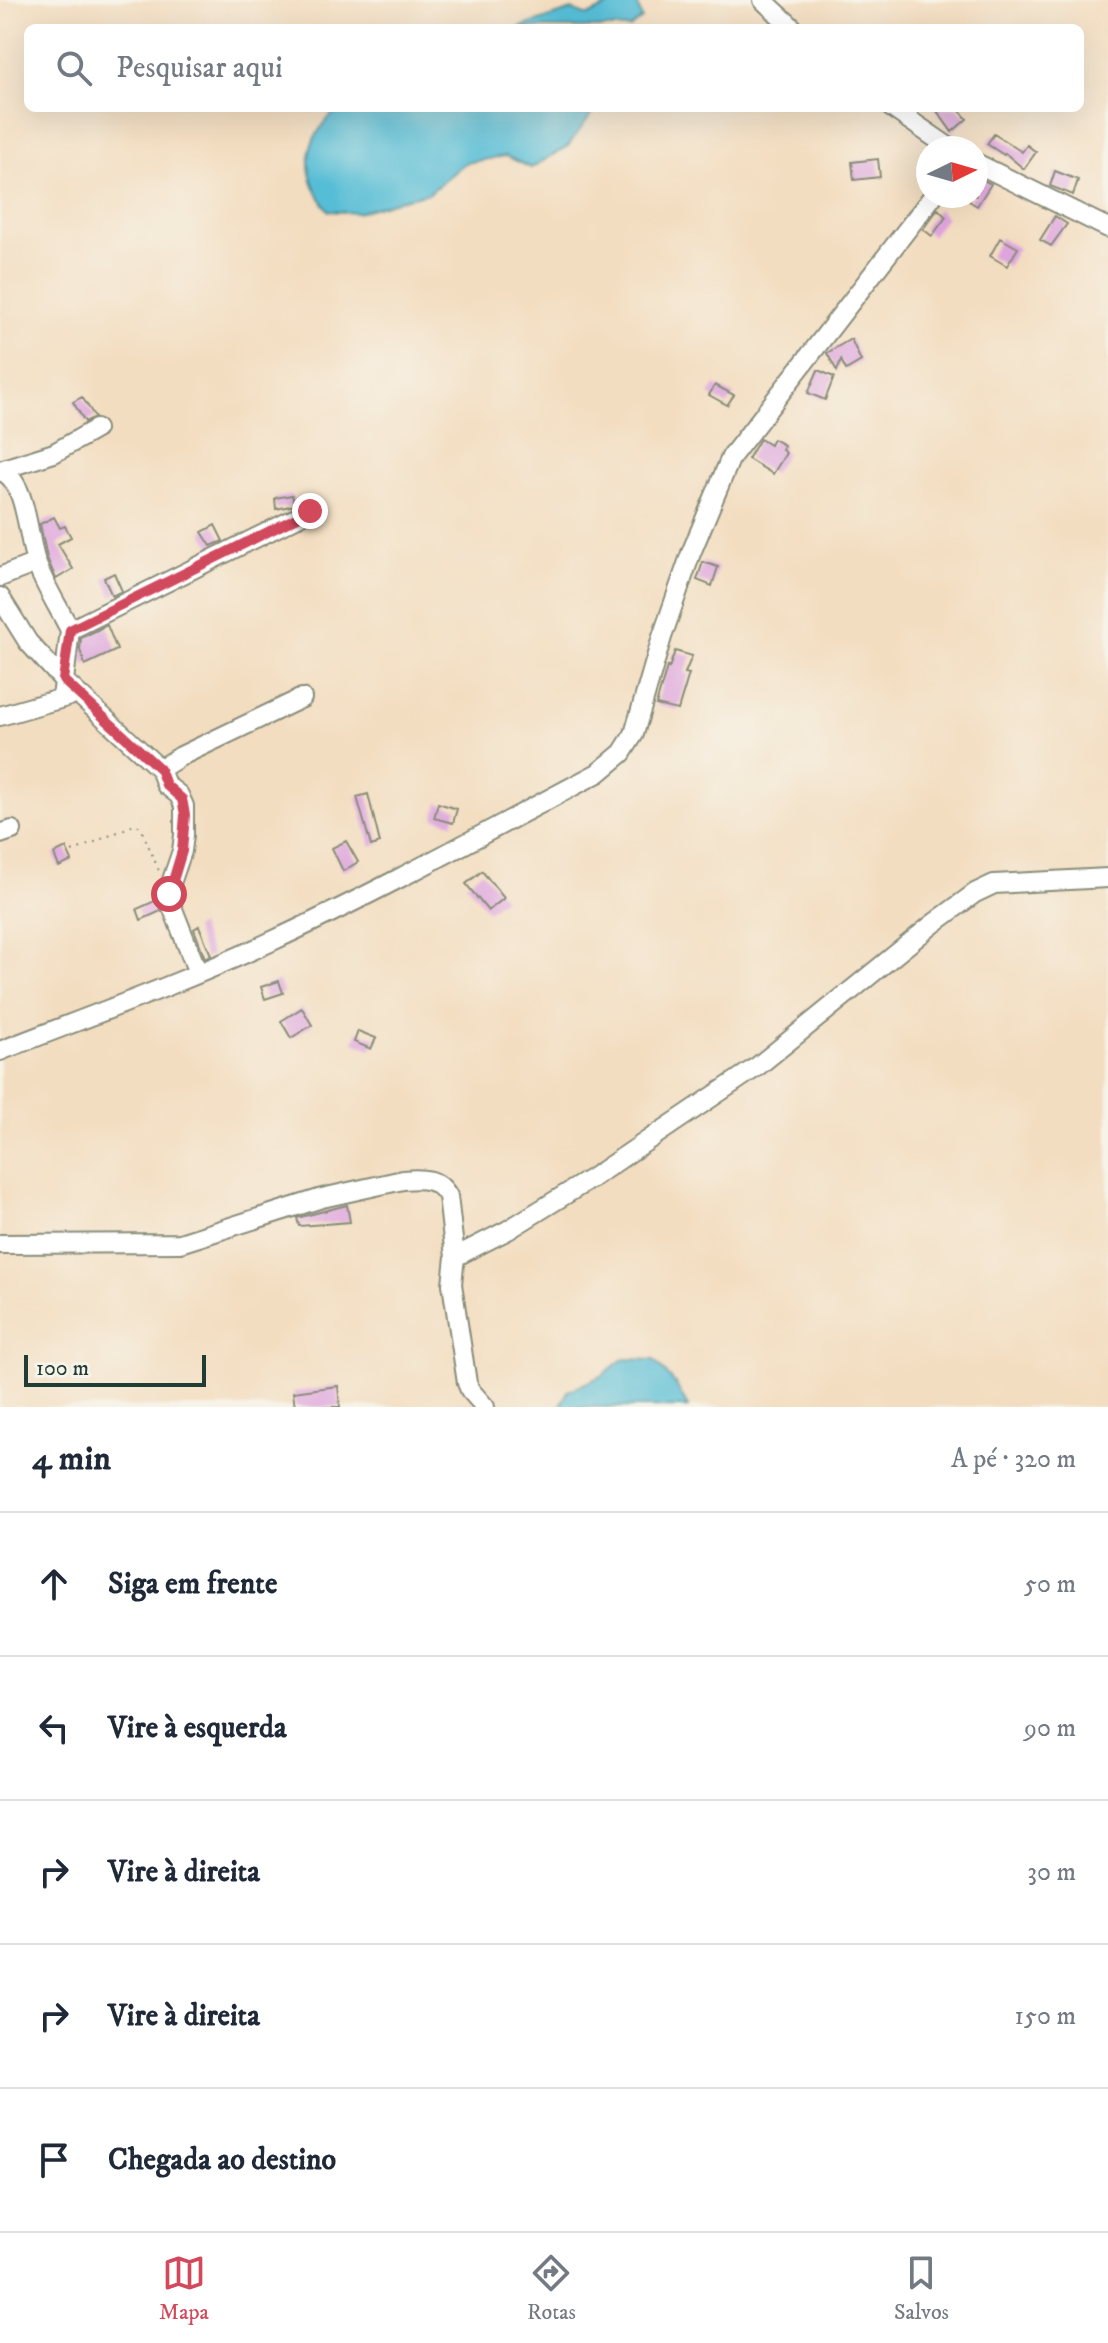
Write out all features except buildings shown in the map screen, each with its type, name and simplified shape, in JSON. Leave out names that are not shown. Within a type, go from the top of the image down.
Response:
[{"type":"street","points":[[763,0],[789,24]]},
{"type":"street","points":[[898,112],[933,136]]},
{"type":"street","points":[[988,169],[1108,228]]},
{"type":"street","points":[[0,1051],[269,942],[394,881],[598,773],[622,753],[634,734],[662,637],[691,553],[731,457],[924,208]]},
{"type":"street","points":[[0,470],[54,453],[96,429]]},
{"type":"street","points":[[0,470],[14,480],[36,563],[70,630],[67,691]]},
{"type":"street","points":[[70,630],[310,511]]},
{"type":"street","points":[[0,577],[36,563]]},
{"type":"street","points":[[0,597],[28,642],[67,691],[160,769],[166,785],[179,795],[184,806],[184,835],[169,899],[198,973]]},
{"type":"street","points":[[0,716],[67,691]]},
{"type":"street","points":[[160,769],[302,698]]},
{"type":"street","points":[[455,1257],[508,1230],[592,1178],[746,1074],[933,924],[984,887],[1108,878]]},
{"type":"street","points":[[0,1244],[180,1243],[322,1198],[386,1183],[426,1179],[444,1188],[448,1196],[455,1257],[452,1284],[467,1383],[485,1407]]},
{"type":"path","points":[[72,852],[134,823],[141,828],[159,870]]},
{"type":"water","points":[[620,0],[636,0],[642,19],[635,24],[530,24],[572,10],[588,16]]},
{"type":"water","points":[[337,112],[593,112],[568,146],[531,168],[506,156],[465,163],[429,193],[357,213],[329,211],[312,181],[310,150],[320,129]]},
{"type":"water","points":[[623,1359],[654,1360],[675,1383],[688,1407],[560,1407],[568,1391],[601,1376]]},
{"type":"route","points":[[169,894],[182,851],[185,826],[182,799],[166,785],[160,769],[63,680],[70,630],[310,511]]}]
